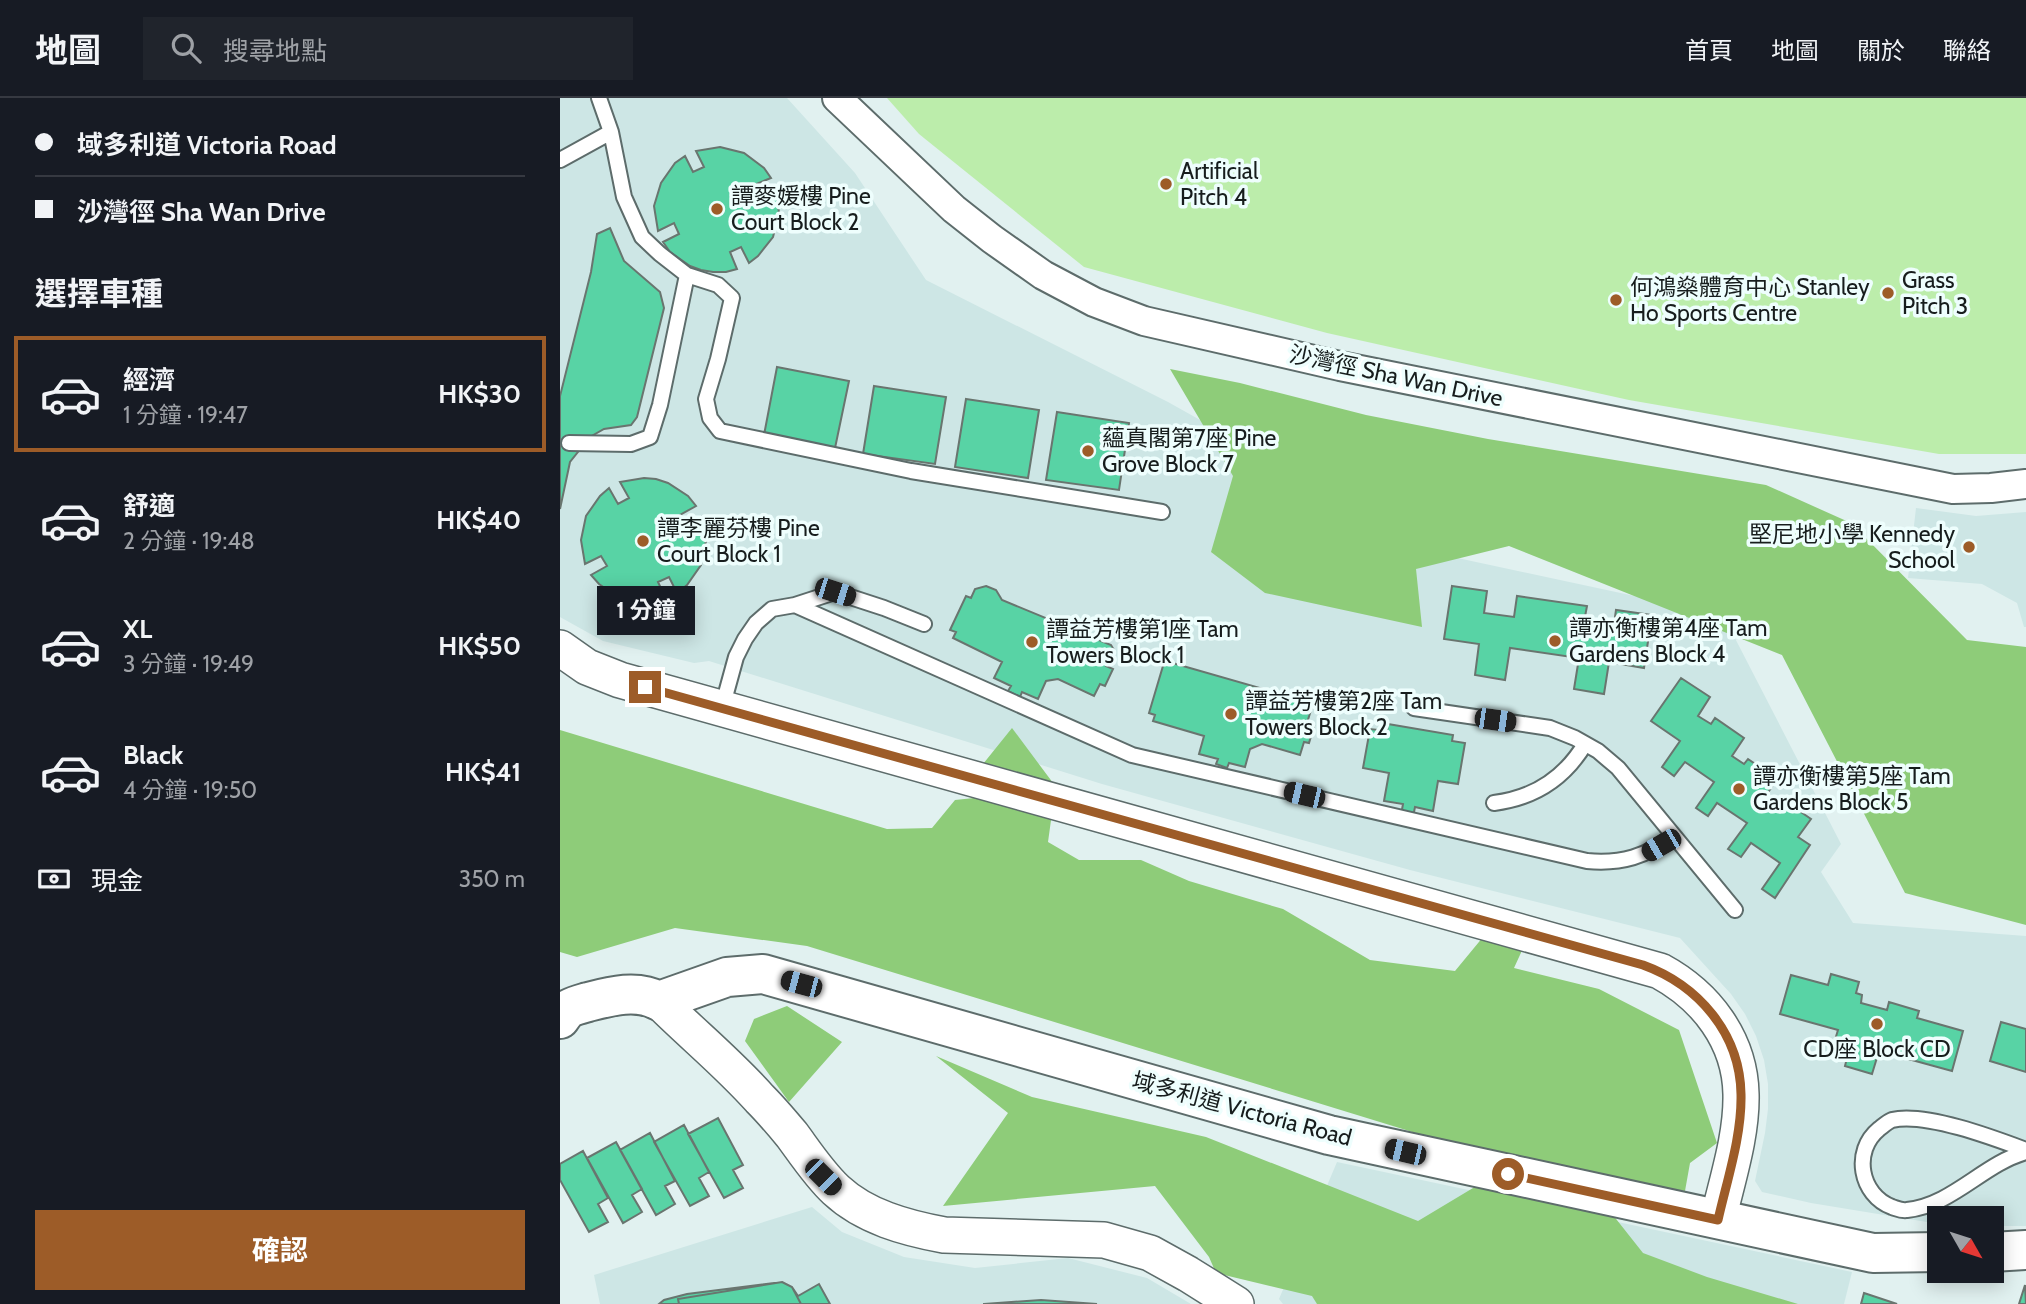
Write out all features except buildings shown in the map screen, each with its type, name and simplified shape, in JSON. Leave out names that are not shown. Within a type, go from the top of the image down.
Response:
[{"type":"main road","name":"域多利道 Victoria Road","points":[[659,1002],[727,977],[763,974],[1329,1135],[1873,1253],[1927,1252]]},
{"type":"main road","points":[[562,1011],[620,994],[647,996],[659,1002]]},
{"type":"main road","points":[[2004,1251],[2026,1250]]},
{"type":"street","name":"沙灣徑 Sha Wan Drive","points":[[836,98],[954,209],[992,239],[1043,275],[1094,302],[1144,321],[1340,366],[1953,489],[2026,484]]},
{"type":"street","points":[[560,648],[587,667],[620,680],[1660,971],[1687,988],[1712,1013],[1736,1060],[1741,1093],[1740,1120],[1718,1220]]},
{"type":"street","points":[[659,1002],[750,1088],[781,1122],[811,1162],[838,1192],[852,1203],[918,1230],[944,1235],[1104,1240],[1150,1253],[1236,1304]]},
{"type":"lane","points":[[599,98],[611,132],[624,197],[642,237],[687,275],[718,285],[732,298],[706,399],[709,418],[720,431],[911,471],[1162,512]]},
{"type":"lane","points":[[560,160],[611,132]]},
{"type":"lane","points":[[569,443],[631,444],[650,437],[660,405],[687,275]]},
{"type":"lane","points":[[722,708],[736,657],[745,639],[756,623],[772,609],[835,592],[924,624]]},
{"type":"lane","points":[[794,605],[1132,755],[1587,860],[1618,862],[1634,858],[1661,845],[1673,835]]},
{"type":"lane","points":[[1414,708],[1550,728],[1598,751],[1618,768],[1735,910]]},
{"type":"lane","points":[[1494,803],[1531,795],[1548,786],[1576,760],[1586,744]]},
{"type":"lane","points":[[1915,1118],[1991,1138],[2026,1151],[1923,1208],[1903,1211],[1884,1203],[1872,1193],[1864,1180],[1862,1158],[1872,1135],[1889,1121],[1915,1118]]},
{"type":"shaded area","points":[[560,98],[787,98],[855,173],[926,280],[1168,402],[1439,554],[1723,615],[1841,844],[1821,872],[1853,923],[2026,936],[2026,1226],[2004,1226],[2004,1206],[1927,1206],[1927,1222],[1762,1192],[1755,1181],[1768,1109],[1764,1060],[1745,1014],[1731,994],[1680,938],[1410,870],[1102,784],[709,661],[694,663],[603,641],[560,617]]},
{"type":"shaded area","name":"堅尼地小學 Kennedy School","points":[[1916,508],[1976,516],[2026,512],[2026,627],[2017,603],[1982,584],[1908,578]]},
{"type":"shaded area","points":[[1337,1162],[1852,1272],[1844,1304],[1283,1304],[1279,1299]]},
{"type":"shaded area","points":[[812,1207],[842,1232],[904,1257],[975,1268],[1068,1258],[1147,1278],[1191,1304],[600,1304],[594,1275]]},
{"type":"green space","name":"何鴻燊體育中心 Stanley Ho Sports Centre","points":[[887,98],[2026,98],[2026,454],[1939,454],[1629,400],[1327,333],[1084,267],[919,134]]},
{"type":"green space","points":[[1170,369],[1240,383],[1366,415],[1488,439],[1766,485],[1851,523],[1967,640],[2026,647],[2026,925],[1905,893],[1782,655],[1509,546],[1416,569],[1422,627],[1265,593],[1211,552],[1233,476]]},
{"type":"green space","points":[[1012,728],[1056,787],[983,764]]},
{"type":"green space","points":[[560,730],[887,829],[932,828],[955,800],[993,796],[1052,813],[1048,842],[1079,860],[1141,860],[1189,881],[1283,909],[1370,960],[1455,971],[1502,914],[1535,922],[1514,968],[1599,989],[1679,1030],[1717,1143],[1690,1163],[1685,1191],[1580,1178],[1458,1146],[807,946],[675,928],[577,957],[560,952]]},
{"type":"green space","points":[[787,1006],[842,1042],[789,1102],[745,1041],[754,1019]]},
{"type":"green space","points":[[936,1056],[1032,1097],[1206,1137],[1418,1221],[1478,1185],[1609,1210],[1643,1253],[1707,1277],[1798,1304],[1317,1304],[1312,1296],[1216,1273],[1209,1257],[1155,1186],[943,1206],[1008,1113]]},
{"type":"place","name":"Artificial Pitch 4","points":[[1166,184]]},
{"type":"place","name":"譚麥媛樓 Pine Court Block 2","points":[[717,209]]},
{"type":"place","name":"Grass Pitch 3","points":[[1888,293]]},
{"type":"place","name":"何鴻燊體育中心 Stanley Ho Sports Centre","points":[[1616,300]]},
{"type":"place","name":"蘊真閣第7座 Pine Grove Block 7","points":[[1088,451]]},
{"type":"place","name":"譚李麗芬樓 Pine Court Block 1","points":[[643,541]]},
{"type":"place","name":"堅尼地小學 Kennedy School","points":[[1969,547]]},
{"type":"place","name":"譚亦衡樓第4座 Tam Gardens Block 4","points":[[1555,641]]},
{"type":"place","name":"譚益芳樓第1座 Tam Towers Block 1","points":[[1032,642]]},
{"type":"place","name":"譚益芳樓第2座 Tam Towers Block 2","points":[[1231,714]]},
{"type":"place","name":"譚亦衡樓第5座 Tam Gardens Block 5","points":[[1739,789]]},
{"type":"place","name":"CD座 Block CD","points":[[1877,1024]]},
{"type":"route","points":[[645,687],[1643,965],[1660,971],[1687,988],[1712,1013],[1731,1046],[1740,1077],[1741,1093],[1738,1129],[1718,1220],[1508,1174]]}]
